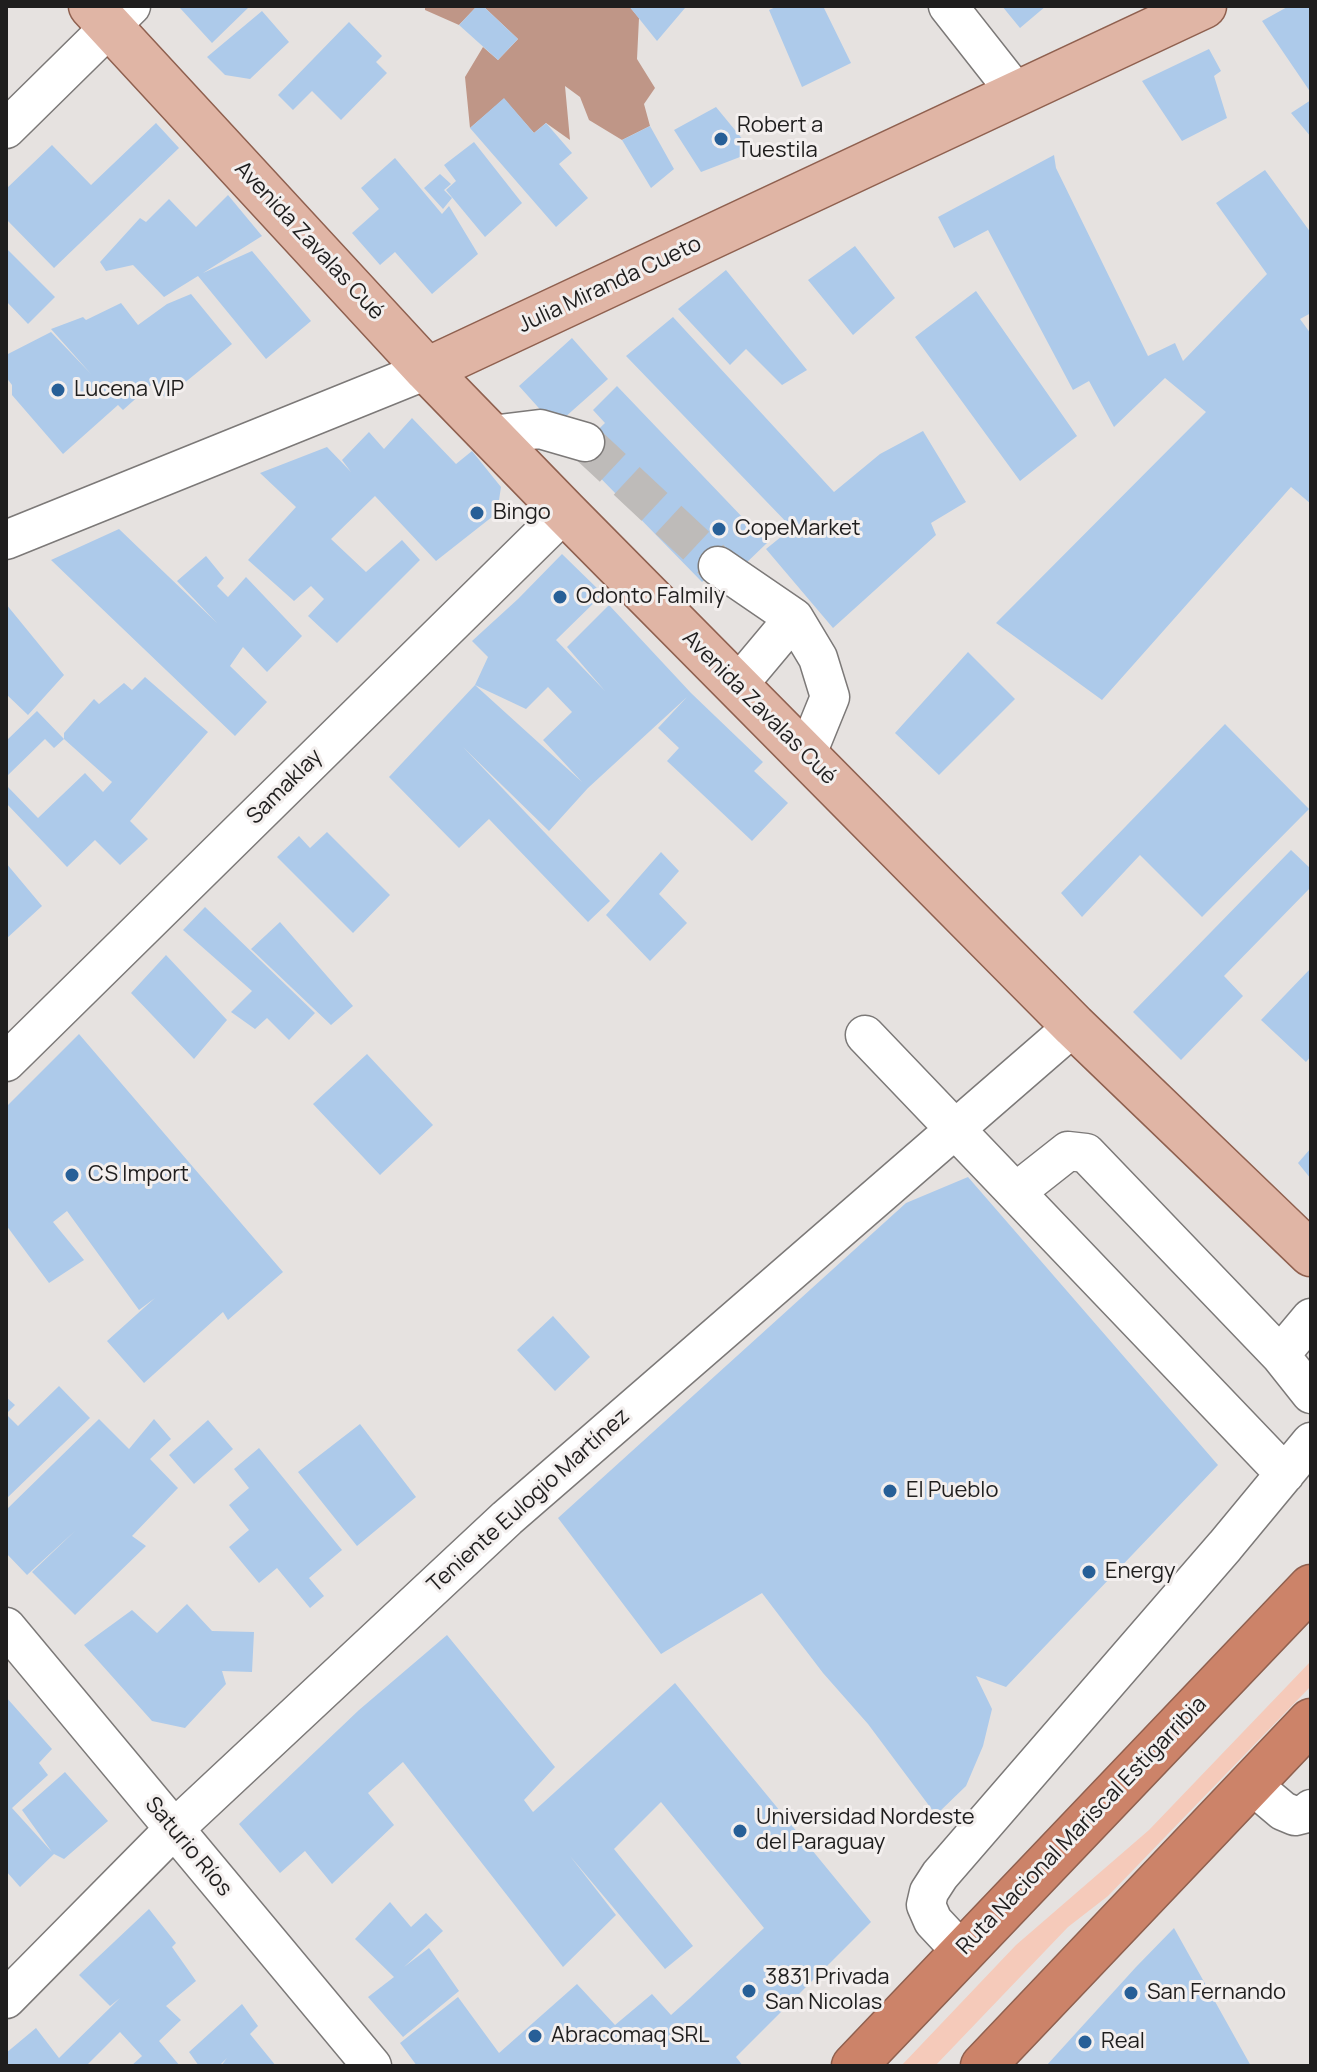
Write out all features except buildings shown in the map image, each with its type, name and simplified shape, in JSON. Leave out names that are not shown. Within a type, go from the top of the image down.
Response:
[{"type":"highway","name":"Ruta Nacional Mariscal Estigarribia","points":[[854,2066],[1311,1587]]},
{"type":"highway","points":[[983,2066],[1311,1721]]},
{"type":"main road","name":"Julia Miranda Cueto","points":[[427,370],[1204,6]]},
{"type":"main road","name":"Avenida Zavalas Cué","points":[[111,13],[427,370],[1074,1026],[1311,1254]]},
{"type":"street","points":[[948,6],[1018,95]]},
{"type":"street","points":[[6,129],[111,13]]},
{"type":"street","name":"Julia Miranda Cueto","points":[[6,540],[427,370]]},
{"type":"street","points":[[491,435],[540,429],[585,442]]},
{"type":"street","name":"Samaklay","points":[[6,1062],[565,512]]},
{"type":"street","points":[[718,566],[794,618],[818,658],[830,697],[806,756]]},
{"type":"street","points":[[737,686],[794,618]]},
{"type":"street","name":"Teniente Eulogio Martínez","points":[[6,1999],[173,1830],[507,1518],[1074,1026]]},
{"type":"street","points":[[865,1035],[1285,1474]]},
{"type":"street","points":[[1016,1192],[1068,1151],[1086,1153],[1280,1355],[1311,1394]]},
{"type":"street","points":[[1280,1355],[1311,1318]]},
{"type":"street","points":[[962,1952],[933,1921],[926,1905],[929,1892],[940,1875],[1311,1442]]},
{"type":"street","name":"Saturio Ríos","points":[[6,1627],[372,2066]]},
{"type":"street","points":[[1251,1784],[1283,1811],[1295,1816],[1310,1815]]},
{"type":"shaded area","points":[[425,6],[477,6],[459,25],[425,10]]},
{"type":"shaded area","points":[[483,6],[629,6],[639,18],[637,59],[655,88],[644,104],[650,126],[622,140],[589,120],[580,97],[565,86],[570,140],[546,123],[534,133],[504,99],[470,128],[465,77],[483,47],[498,60],[518,39]]},
{"type":"shaded area","points":[[1311,1661],[1311,1686],[1108,1896],[1068,1927],[935,2066],[901,2066],[1016,1945],[1149,1830]]},
{"type":"tunnel","points":[[585,442],[718,566]]},
{"type":"place","name":"Robert a Tuestila","points":[[721,139]]},
{"type":"place","name":"Lucena VIP","points":[[58,390]]},
{"type":"place","name":"Bingo","points":[[477,513]]},
{"type":"place","name":"CopeMarket","points":[[719,529]]},
{"type":"place","name":"Odonto Falmily","points":[[560,597]]},
{"type":"place","name":"CS Import","points":[[72,1175]]},
{"type":"place","name":"El Pueblo","points":[[890,1491]]},
{"type":"place","name":"Energy","points":[[1089,1572]]},
{"type":"place","name":"Universidad Nordeste del Paraguay","points":[[740,1831]]},
{"type":"place","name":"3831 Privada San Nicolas","points":[[749,1991]]},
{"type":"place","name":"San Fernando","points":[[1131,1993]]},
{"type":"place","name":"Abracomaq SRL","points":[[535,2036]]},
{"type":"place","name":"Real","points":[[1085,2042]]}]
